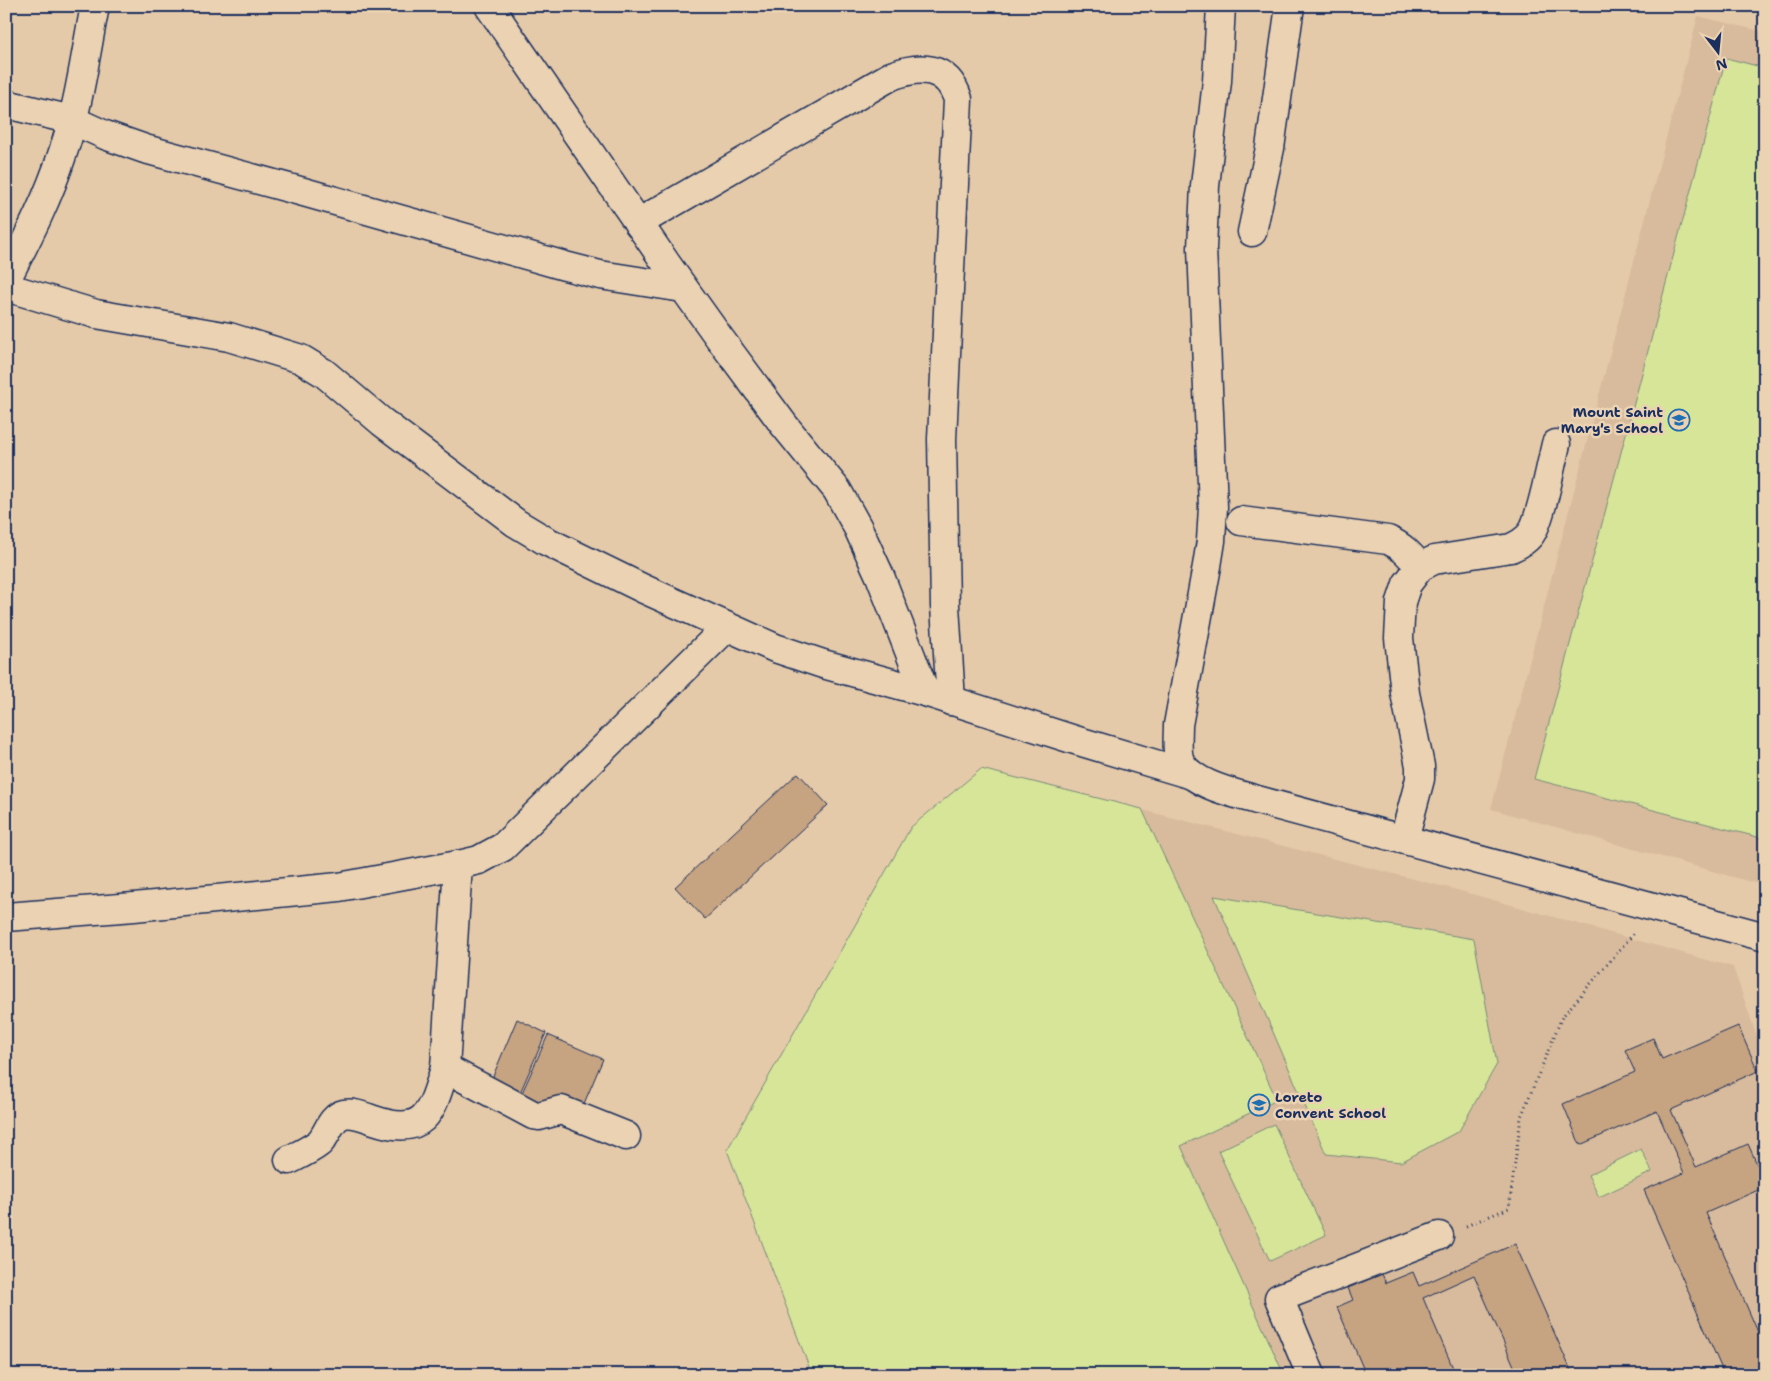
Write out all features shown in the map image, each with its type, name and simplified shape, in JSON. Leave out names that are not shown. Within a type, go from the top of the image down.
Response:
[{"type":"street","points":[[6,280],[42,210],[63,154],[72,120],[95,6]]},
{"type":"street","points":[[489,6],[684,288],[784,425],[837,490],[880,576],[925,692]]},
{"type":"street","points":[[1192,775],[1180,762],[1178,725],[1211,541],[1213,515],[1202,248],[1205,186],[1217,81],[1221,6]]},
{"type":"street","points":[[1252,232],[1270,148],[1290,6]]},
{"type":"street","points":[[638,223],[891,76],[909,69],[926,69],[941,75],[953,86],[958,99],[942,439],[945,606],[951,701]]},
{"type":"street","points":[[6,104],[72,120],[104,135],[145,150],[300,191],[600,275],[684,288]]},
{"type":"street","points":[[6,287],[96,314],[229,337],[301,359],[324,373],[382,422],[516,523],[553,545],[726,628],[775,648],[823,664],[925,692],[1192,775],[1210,785],[1257,800],[1659,910],[1765,937]]},
{"type":"street","points":[[1404,839],[1416,801],[1420,773],[1405,693],[1398,638],[1401,602],[1407,584],[1420,567],[1434,560],[1511,548],[1521,543],[1531,534],[1537,521],[1556,444]]},
{"type":"street","points":[[1241,520],[1388,540],[1398,544],[1420,567]]},
{"type":"street","points":[[6,916],[134,907],[340,887],[480,860],[502,848],[726,628]]},
{"type":"street","points":[[289,1160],[320,1142],[336,1119],[344,1114],[360,1115],[395,1126],[411,1126],[423,1119],[436,1098],[445,1068],[458,865]]},
{"type":"street","points":[[445,1068],[534,1115],[539,1116],[561,1110],[626,1136]]},
{"type":"street","points":[[1311,1375],[1279,1298],[1439,1236]]},
{"type":"path","points":[[1439,1236],[1509,1208],[1520,1117],[1562,1016],[1630,937],[1659,910]]},
{"type":"shaded area","name":"Mount Saint Mary's School","points":[[1698,16],[1765,32],[1765,886],[1491,809]]},
{"type":"shaded area","name":"Loreto Convent School","points":[[981,769],[1461,891],[1733,967],[1765,1060],[1765,1375],[812,1375],[727,1150],[911,827]]},
{"type":"green space","name":"Mount Saint Mary's School","points":[[1726,58],[1765,68],[1765,839],[1534,779]]},
{"type":"green space","points":[[981,769],[1142,809],[1277,1100],[1181,1146],[1284,1375],[812,1375],[727,1150],[911,827]]},
{"type":"green space","points":[[1214,896],[1474,939],[1497,1064],[1459,1131],[1401,1162],[1326,1154]]},
{"type":"green space","points":[[1274,1124],[1326,1235],[1270,1261],[1218,1151]]},
{"type":"green space","points":[[1641,1149],[1652,1172],[1599,1197],[1588,1175]]},
{"type":"building","points":[[798,773],[828,805],[705,919],[675,887]]},
{"type":"building","points":[[517,1019],[546,1033],[516,1102],[488,1088]]},
{"type":"building","points":[[1738,1026],[1758,1071],[1671,1110],[1696,1167],[1748,1144],[1765,1182],[1765,1187],[1706,1213],[1765,1348],[1765,1375],[1722,1375],[1724,1374],[1644,1190],[1684,1173],[1657,1111],[1580,1145],[1563,1104],[1635,1072],[1625,1050],[1653,1038],[1662,1059]]},
{"type":"building","points":[[548,1035],[603,1059],[580,1113],[517,1104]]},
{"type":"building","points":[[1515,1244],[1573,1375],[1518,1375],[1474,1275],[1423,1298],[1456,1375],[1366,1375],[1337,1307],[1353,1300],[1348,1288],[1382,1274],[1386,1283],[1413,1272],[1419,1286]]},
{"type":"place","name":"Mount Saint Mary's School","points":[[1679,420]]},
{"type":"place","name":"Loreto Convent School","points":[[1259,1105]]}]
